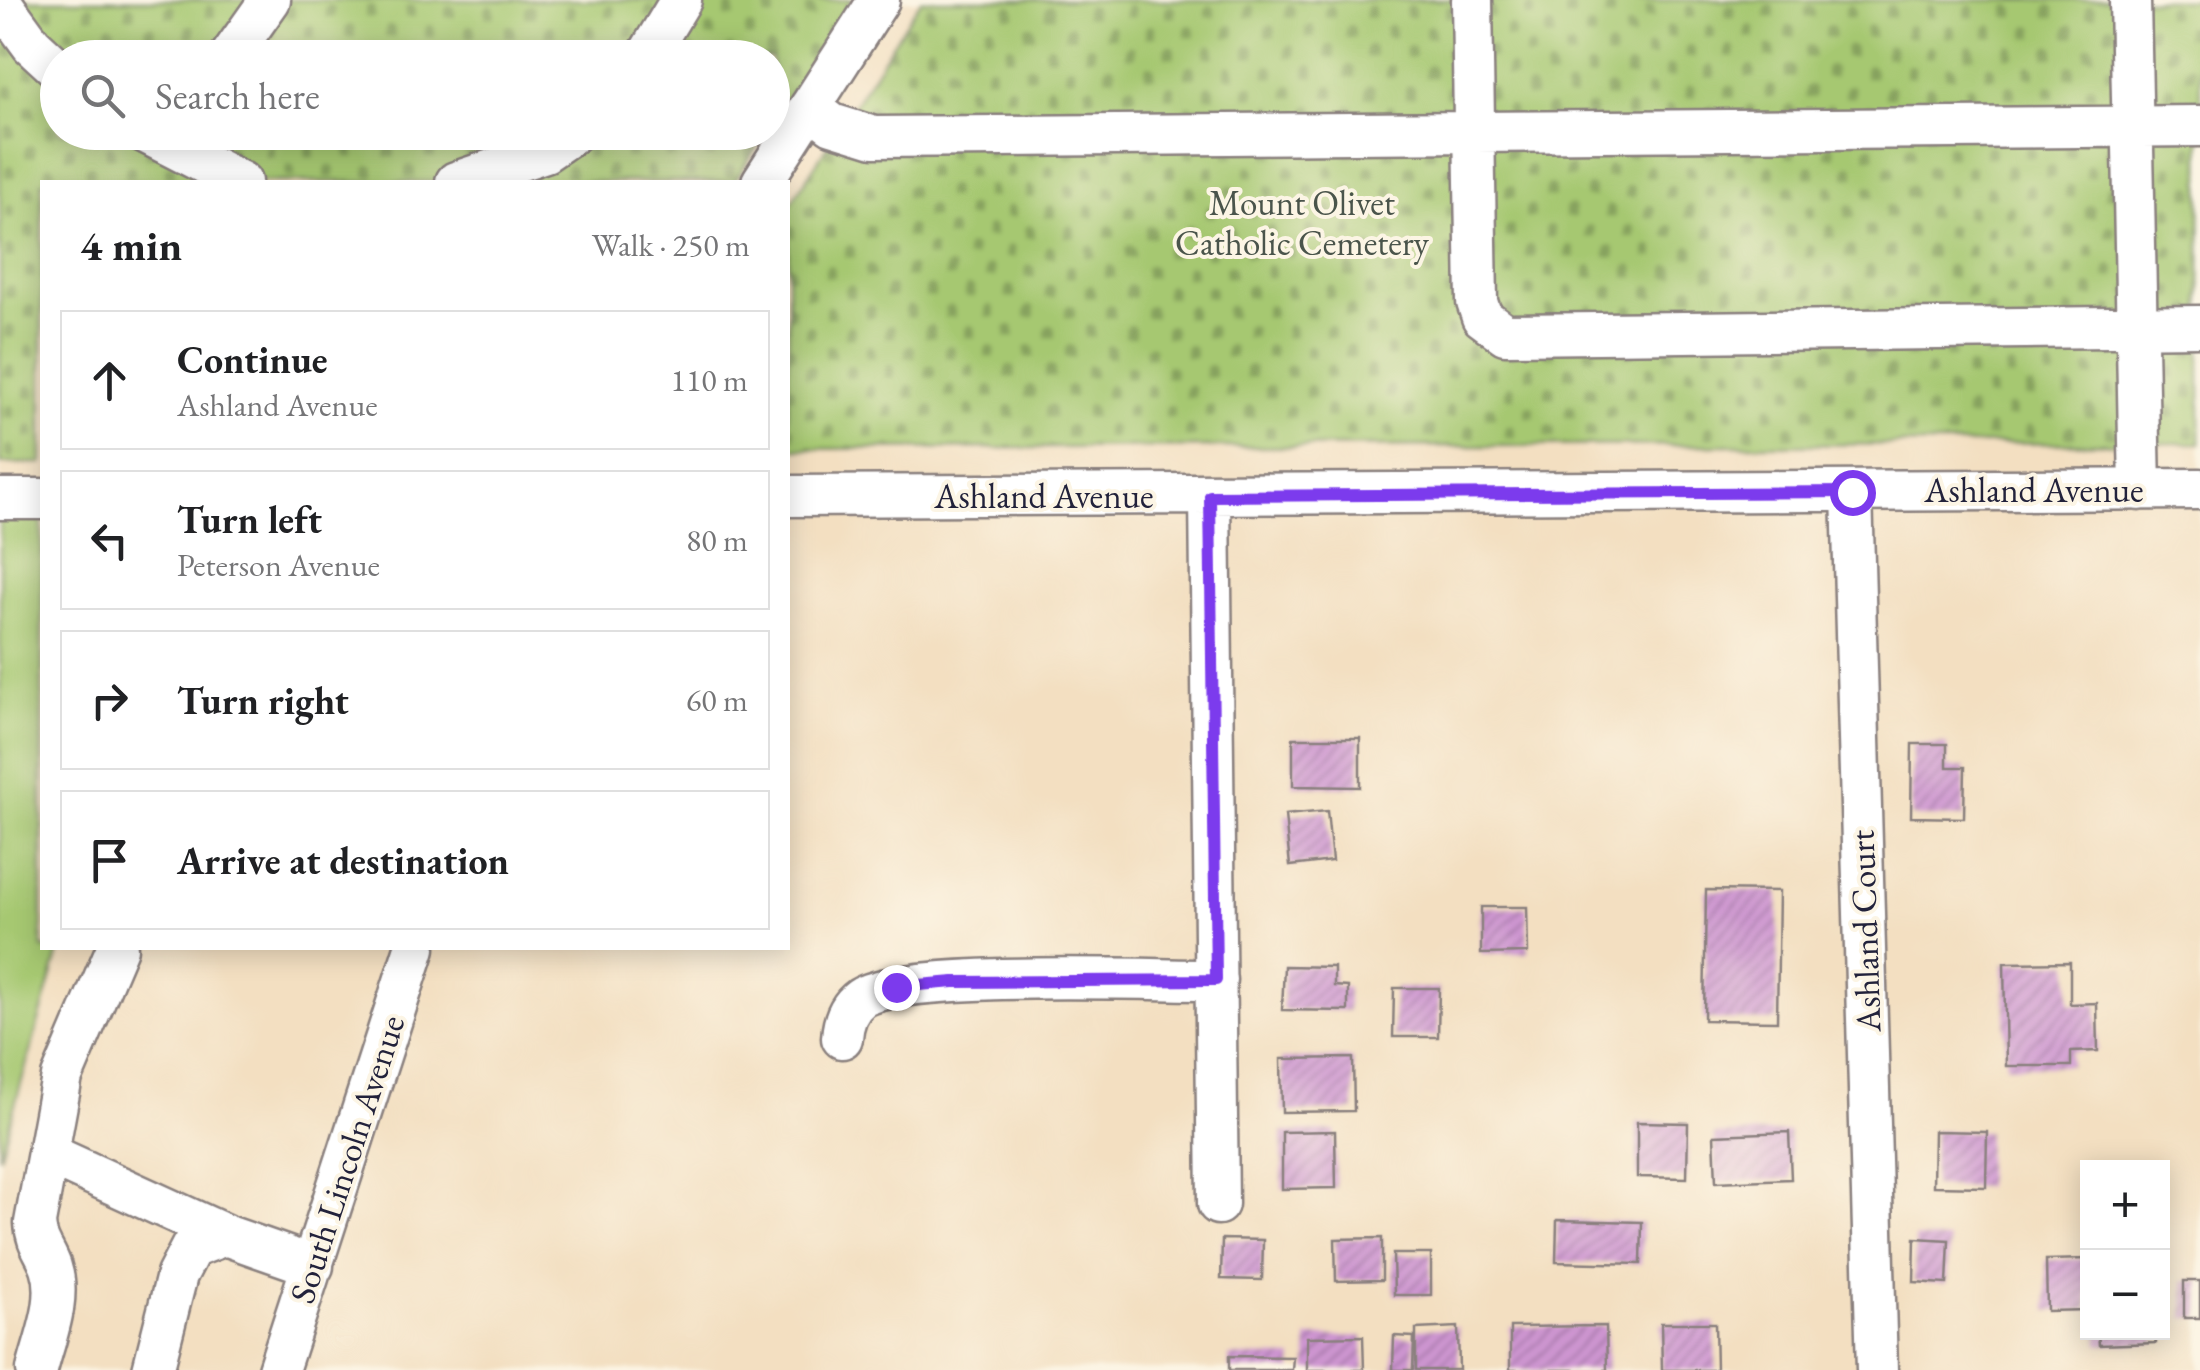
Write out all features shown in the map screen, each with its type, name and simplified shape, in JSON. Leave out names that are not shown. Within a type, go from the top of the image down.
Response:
[{"type":"street","points":[[0,0],[40,53]]},
{"type":"street","points":[[242,40],[270,0]]},
{"type":"street","points":[[657,40],[681,0]]},
{"type":"street","points":[[790,138],[880,0]]},
{"type":"street","points":[[1472,0],[1477,302],[1482,317],[1505,334],[2200,326]]},
{"type":"street","points":[[2130,0],[2140,490]]},
{"type":"street","points":[[810,107],[832,124],[874,137],[2200,126]]},
{"type":"street","points":[[182,150],[237,180]]},
{"type":"street","points":[[462,180],[548,150]]},
{"type":"street","points":[[763,180],[782,150]]},
{"type":"street","name":"Ashland Avenue","points":[[790,496],[2200,489]]},
{"type":"street","name":"Ashland Court","points":[[1852,492],[1877,1370]]},
{"type":"street","points":[[1210,496],[1218,1204]]},
{"type":"street","points":[[0,499],[40,499]]},
{"type":"street","points":[[38,1370],[55,1296],[51,1266],[36,1243],[35,1223],[62,1077],[116,950]]},
{"type":"street","name":"South Lincoln Avenue","points":[[278,1370],[414,950]]},
{"type":"street","points":[[842,1038],[843,1019],[860,998],[896,987],[954,982],[1216,980]]},
{"type":"street","points":[[48,1154],[225,1235],[312,1266]]},
{"type":"street","points":[[153,1370],[177,1276],[191,1248],[225,1235]]},
{"type":"green space","points":[[0,0],[852,0],[790,96],[790,40],[40,40],[40,150],[755,150],[735,180],[40,180],[40,463],[0,464]]},
{"type":"green space","name":"Mount Olivet Catholic Cemetery","points":[[921,0],[2200,0],[2200,443],[790,449],[790,204]]},
{"type":"green space","points":[[40,501],[40,950],[59,950],[0,1157],[0,502]]},
{"type":"building","points":[[1293,738],[1360,738],[1360,787],[1293,786]]},
{"type":"building","points":[[1912,744],[1947,744],[1947,767],[1965,767],[1964,818],[1911,817]]},
{"type":"building","points":[[1327,811],[1332,861],[1290,866],[1285,815]]},
{"type":"building","points":[[1706,890],[1779,891],[1777,1021],[1704,1020]]},
{"type":"building","points":[[1481,907],[1527,907],[1528,953],[1481,954]]},
{"type":"building","points":[[2070,962],[2070,1004],[2097,1003],[2098,1051],[2071,1052],[2071,1066],[2006,1066],[2004,963]]},
{"type":"building","points":[[1284,966],[1334,967],[1334,986],[1348,987],[1348,1011],[1282,1010]]},
{"type":"building","points":[[1394,988],[1439,988],[1438,1037],[1393,1037]]},
{"type":"building","points":[[1353,1058],[1354,1111],[1282,1112],[1281,1059]]},
{"type":"building","points":[[1637,1122],[1688,1123],[1687,1178],[1637,1177]]},
{"type":"building","points":[[1335,1131],[1336,1188],[1282,1189],[1282,1132]]},
{"type":"building","points":[[1934,1131],[1987,1132],[1986,1187],[1933,1186]]},
{"type":"building","points":[[1789,1132],[1791,1179],[1716,1182],[1714,1135]]},
{"type":"building","points":[[1557,1220],[1642,1222],[1641,1264],[1556,1262]]},
{"type":"building","points":[[1382,1238],[1382,1280],[1336,1281],[1335,1239]]},
{"type":"building","points":[[1915,1238],[1949,1240],[1947,1284],[1914,1282]]},
{"type":"building","points":[[1222,1239],[1263,1240],[1262,1280],[1221,1279]]},
{"type":"building","points":[[1393,1254],[1431,1254],[1431,1295],[1394,1295]]},
{"type":"building","points":[[2080,1259],[2080,1310],[2047,1311],[2046,1260]]},
{"type":"building","points":[[2184,1281],[2200,1281],[2200,1318],[2184,1318]]},
{"type":"building","points":[[1661,1323],[1715,1323],[1716,1370],[1662,1370]]},
{"type":"building","points":[[1606,1326],[1607,1370],[1510,1370],[1510,1327]]},
{"type":"building","points":[[1458,1327],[1459,1370],[1416,1370],[1416,1329]]},
{"type":"building","points":[[1363,1336],[1364,1370],[1307,1370],[1307,1337]]},
{"type":"building","points":[[1394,1336],[1414,1337],[1413,1370],[1393,1370]]},
{"type":"building","points":[[2099,1340],[2156,1340],[2156,1343],[2099,1345]]},
{"type":"building","points":[[1229,1356],[1293,1357],[1292,1370],[1229,1370]]},
{"type":"route","points":[[896,987],[954,982],[1216,980],[1210,496],[1852,492]]}]
